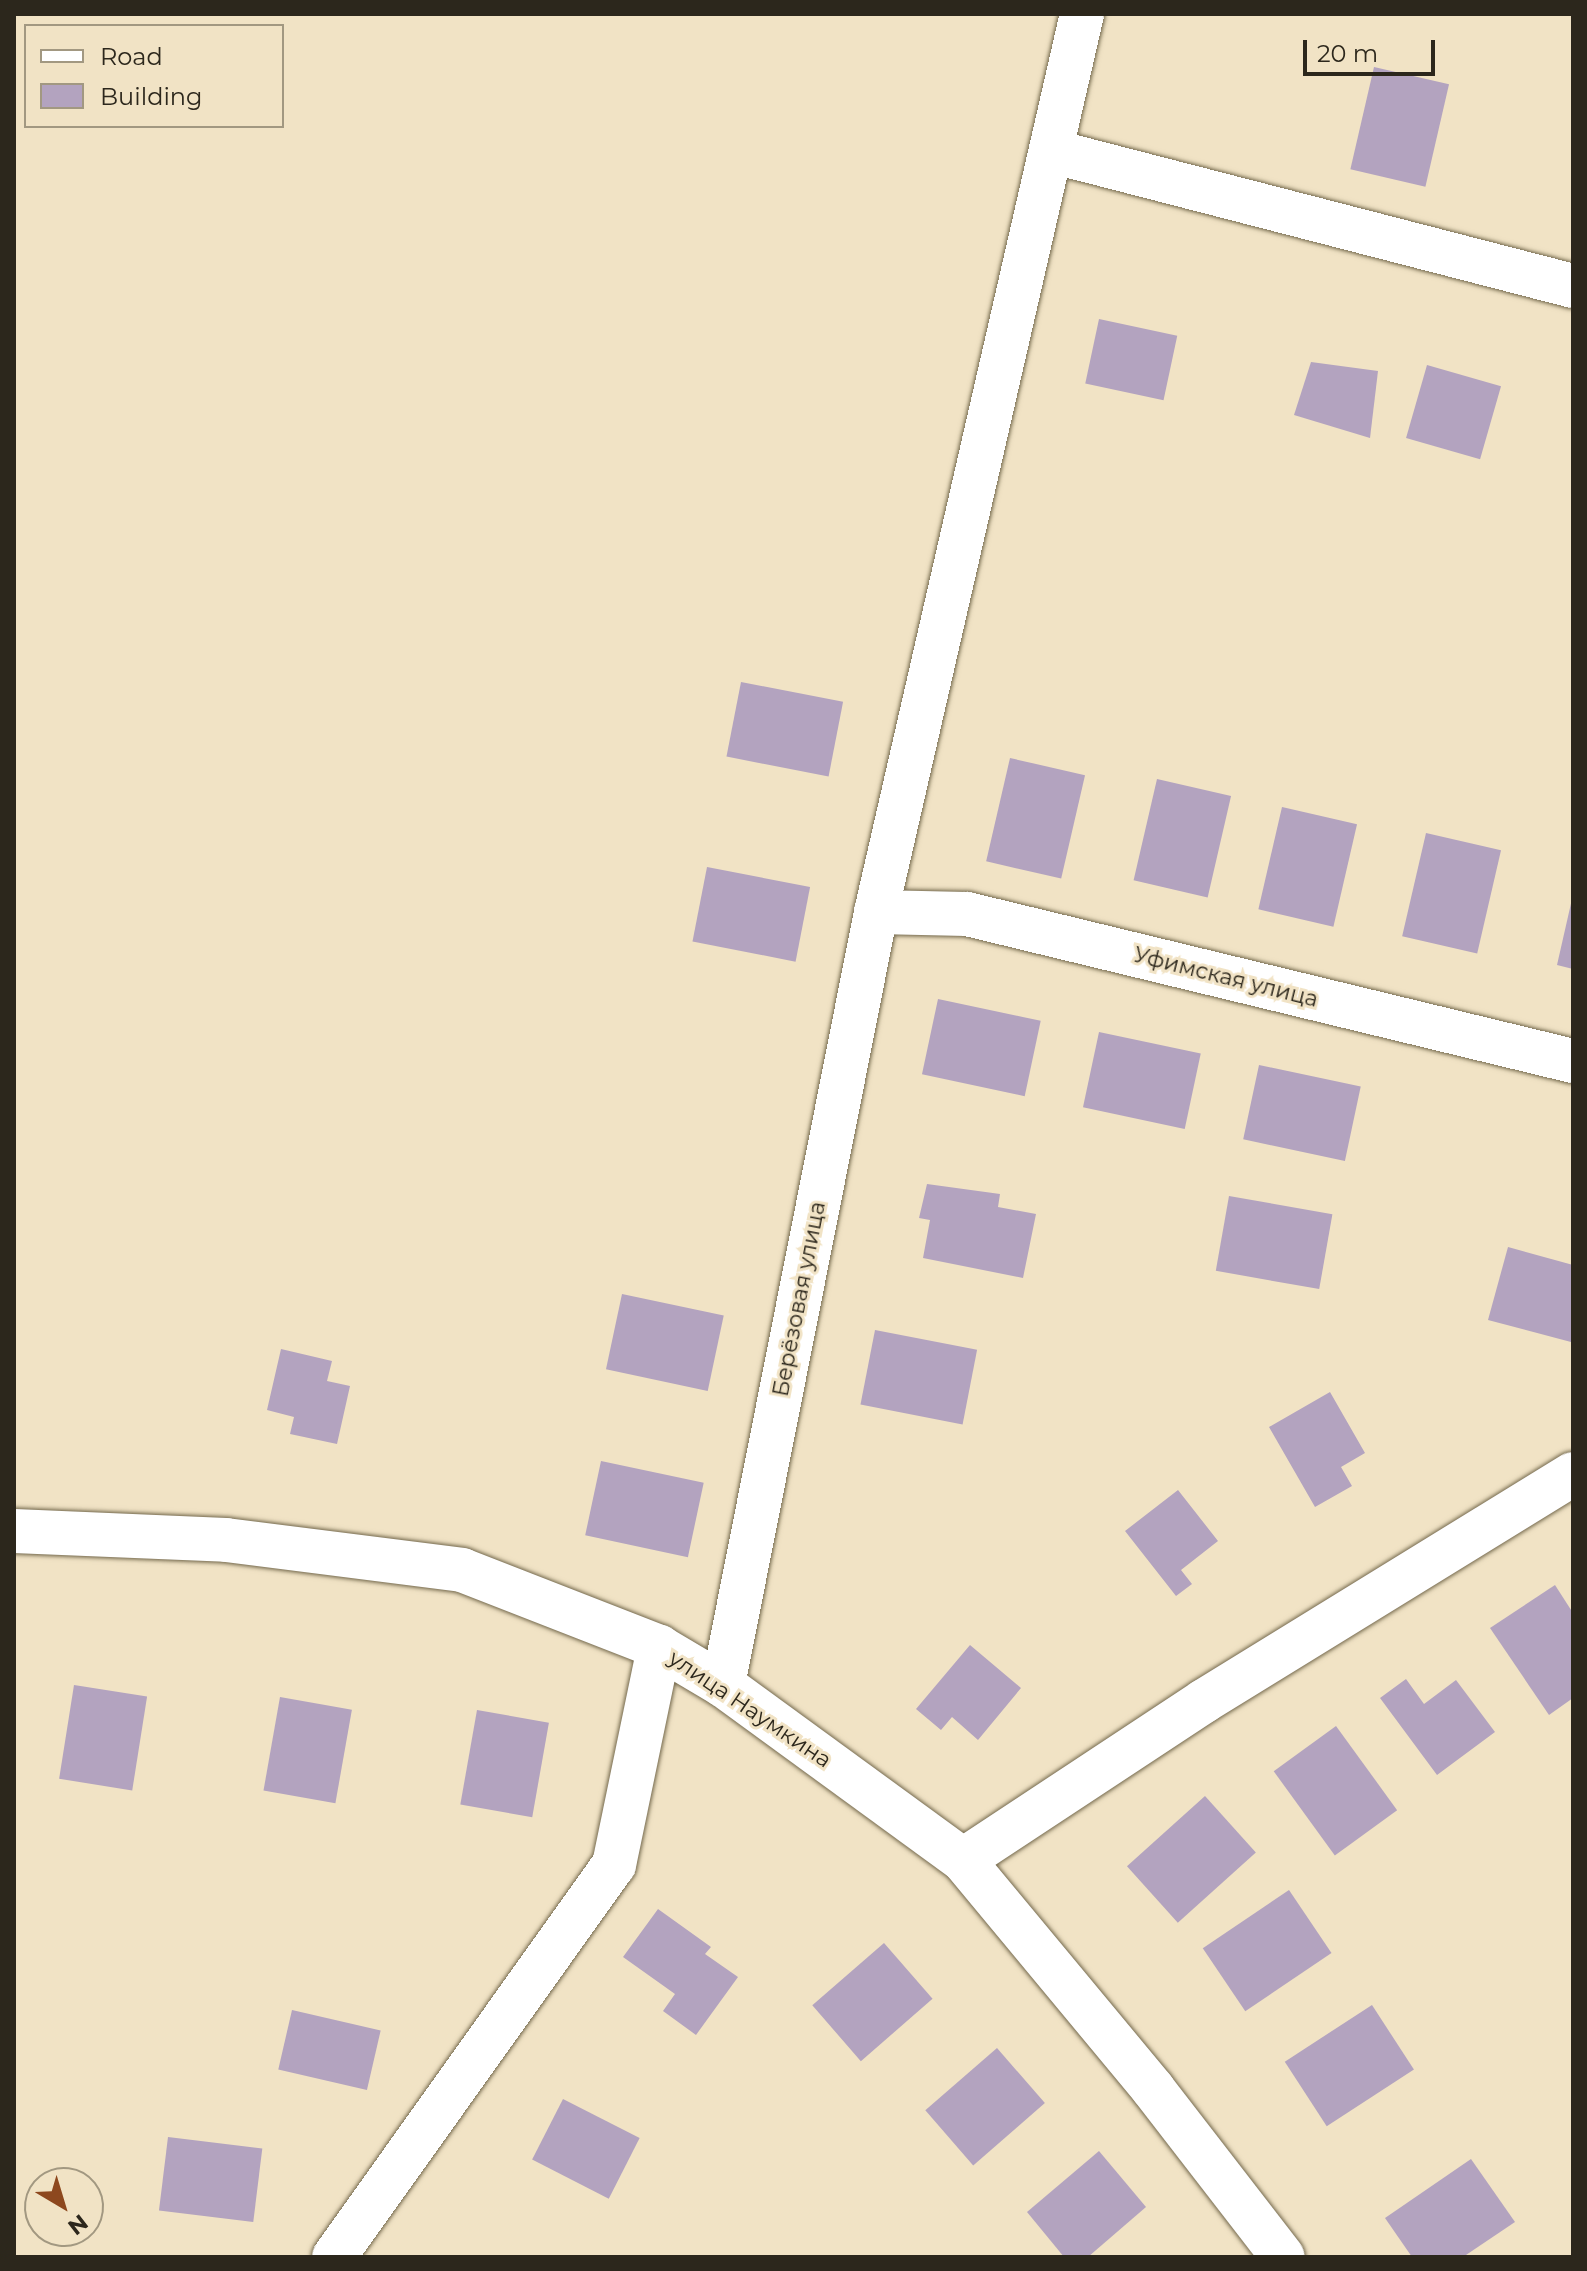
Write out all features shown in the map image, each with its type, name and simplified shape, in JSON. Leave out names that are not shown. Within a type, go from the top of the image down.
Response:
[{"type":"street","name":"Берёзовая улица","points":[[723,1685],[876,912],[1082,14]]},
{"type":"street","points":[[1051,151],[1573,286]]},
{"type":"street","name":"Уфимская улица","points":[[876,912],[967,914],[1573,1061]]},
{"type":"street","points":[[963,1860],[1204,1701],[1573,1474]]},
{"type":"street","name":"улица Наумкина","points":[[14,1531],[226,1540],[462,1570],[659,1647],[723,1685],[963,1860],[1153,2089],[1283,2257]]},
{"type":"street","points":[[334,2257],[614,1865],[659,1647]]},
{"type":"building","points":[[1374,67],[1449,84],[1425,187],[1350,169]]},
{"type":"building","points":[[1099,319],[1177,336],[1164,400],[1085,384]]},
{"type":"building","points":[[1311,362],[1378,371],[1370,438],[1294,415]]},
{"type":"building","points":[[1427,365],[1501,386],[1480,459],[1406,438]]},
{"type":"building","points":[[741,682],[843,702],[829,776],[726,757]]},
{"type":"building","points":[[1010,758],[1085,775],[1061,879],[986,861]]},
{"type":"building","points":[[1157,779],[1231,796],[1208,897],[1134,880]]},
{"type":"building","points":[[1282,807],[1357,824],[1333,927],[1258,909]]},
{"type":"building","points":[[1426,833],[1501,850],[1477,954],[1402,936]]},
{"type":"building","points":[[707,867],[810,887],[796,962],[692,942]]},
{"type":"building","points":[[1573,900],[1573,969],[1557,965]]},
{"type":"building","points":[[938,999],[1041,1021],[1025,1096],[922,1074]]},
{"type":"building","points":[[1099,1032],[1201,1054],[1185,1129],[1083,1107]]},
{"type":"building","points":[[1259,1065],[1361,1087],[1345,1161],[1243,1139]]},
{"type":"building","points":[[927,1184],[1000,1194],[998,1207],[1036,1214],[1023,1278],[923,1258],[930,1220],[919,1218]]},
{"type":"building","points":[[1229,1196],[1332,1214],[1319,1289],[1216,1271]]},
{"type":"building","points":[[1508,1247],[1573,1265],[1571,1342],[1488,1320]]},
{"type":"building","points":[[622,1294],[724,1316],[708,1391],[606,1369]]},
{"type":"building","points":[[875,1330],[977,1350],[963,1424],[860,1405]]},
{"type":"building","points":[[281,1349],[332,1361],[327,1381],[350,1386],[337,1444],[290,1434],[294,1417],[267,1410]]},
{"type":"building","points":[[1330,1392],[1365,1453],[1341,1467],[1352,1486],[1315,1507],[1269,1427]]},
{"type":"building","points":[[601,1461],[704,1483],[688,1557],[585,1535]]},
{"type":"building","points":[[1178,1490],[1218,1541],[1181,1570],[1192,1584],[1176,1596],[1125,1531]]},
{"type":"building","points":[[1555,1585],[1573,1613],[1573,1698],[1549,1715],[1490,1628]]},
{"type":"building","points":[[970,1645],[1021,1688],[978,1740],[952,1717],[941,1730],[916,1709]]},
{"type":"building","points":[[1406,1679],[1424,1704],[1456,1680],[1495,1732],[1437,1775],[1380,1698]]},
{"type":"building","points":[[74,1685],[147,1697],[132,1790],[59,1779]]},
{"type":"building","points":[[280,1697],[352,1710],[335,1803],[264,1791]]},
{"type":"building","points":[[477,1710],[549,1723],[532,1817],[460,1805]]},
{"type":"building","points":[[1336,1726],[1397,1810],[1335,1855],[1274,1771]]},
{"type":"building","points":[[1205,1796],[1256,1852],[1178,1923],[1127,1866]]},
{"type":"building","points":[[1289,1890],[1331,1953],[1245,2011],[1203,1948]]},
{"type":"building","points":[[658,1909],[711,1947],[705,1954],[738,1977],[696,2035],[663,2011],[675,1994],[623,1957]]},
{"type":"building","points":[[884,1943],[933,1999],[861,2061],[812,2005]]},
{"type":"building","points":[[1372,2005],[1414,2070],[1327,2126],[1285,2062]]},
{"type":"building","points":[[292,2010],[381,2030],[367,2090],[278,2069]]},
{"type":"building","points":[[997,2048],[1045,2103],[973,2165],[925,2110]]},
{"type":"building","points":[[563,2099],[640,2138],[609,2199],[532,2160]]},
{"type":"building","points":[[168,2137],[262,2149],[253,2222],[159,2210]]},
{"type":"building","points":[[1099,2151],[1146,2207],[1088,2257],[1064,2257],[1027,2212]]},
{"type":"building","points":[[1471,2159],[1515,2222],[1463,2257],[1412,2257],[1385,2218]]}]
